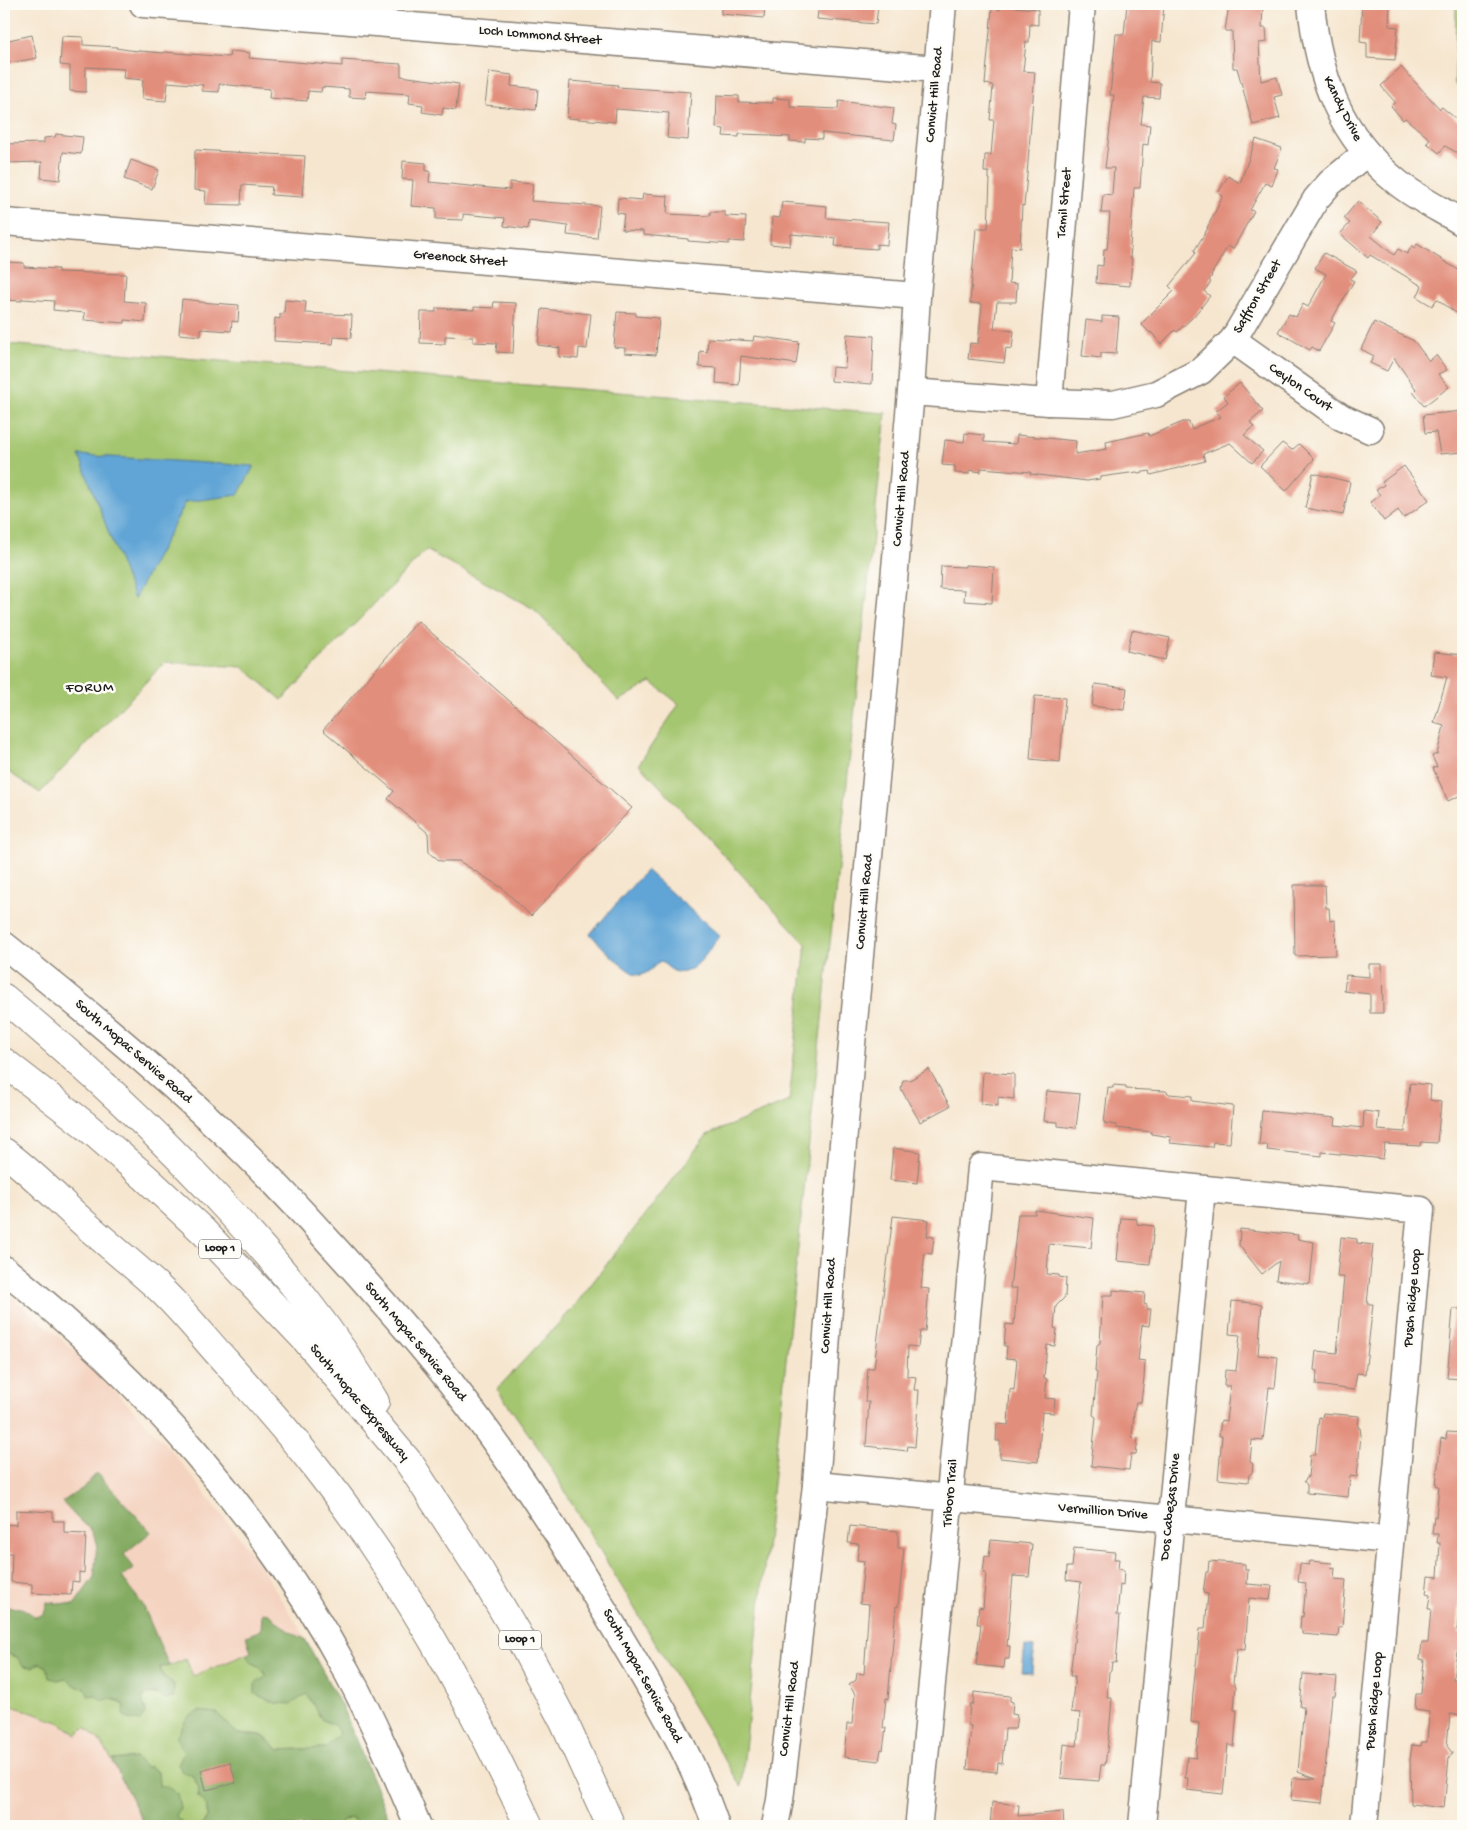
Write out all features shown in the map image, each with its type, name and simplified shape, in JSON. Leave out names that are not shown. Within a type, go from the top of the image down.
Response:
[{"type":"highway","points":[[4,998],[164,1142],[271,1258],[294,1285],[353,1364],[410,1464]]},
{"type":"highway","name":"South Mopac Expressway","points":[[4,1062],[91,1130],[203,1231],[307,1341],[410,1464],[480,1571],[520,1640],[564,1722],[611,1826]]},
{"type":"highway","points":[[4,1152],[18,1162],[62,1204],[161,1290],[255,1395],[315,1466],[374,1547],[420,1617],[496,1756],[528,1826]]},
{"type":"highway","points":[[4,1172],[62,1204]]},
{"type":"street","name":"Loch Lommond Street","points":[[143,4],[937,69]]},
{"type":"street","name":"Convict Hill Road","points":[[779,1826],[780,1800],[816,1485],[833,1254],[911,392],[917,296],[943,4]]},
{"type":"street","name":"Tamil Street","points":[[1049,402],[1082,4]]},
{"type":"street","name":"Kandy Drive","points":[[1311,4],[1314,32],[1325,81],[1349,130],[1366,154],[1399,184],[1463,223]]},
{"type":"street","name":"Saffron Street","points":[[911,392],[1049,402],[1113,404],[1156,394],[1201,371],[1233,340],[1316,199],[1330,183],[1366,154]]},
{"type":"street","name":"Greenock Street","points":[[4,222],[917,296]]},
{"type":"street","name":"Ceylon Court","points":[[1233,340],[1341,417],[1370,430]]},
{"type":"street","name":"South Mopac Service Road","points":[[4,946],[121,1040],[224,1132],[282,1190],[386,1305],[450,1382],[538,1503],[576,1561],[675,1734],[705,1795],[716,1826]]},
{"type":"street","name":"Pusch Ridge Loop","points":[[981,1167],[1421,1210],[1364,1826]]},
{"type":"street","name":"Triboro Trail","points":[[919,1820],[981,1167]]},
{"type":"street","name":"Dos Cabezas Drive","points":[[1142,1826],[1202,1189]]},
{"type":"street","points":[[4,1269],[90,1343],[133,1385],[172,1426],[221,1484],[269,1546],[346,1671],[374,1726],[418,1826]]},
{"type":"street","name":"Vermillion Drive","points":[[816,1485],[1390,1540]]},
{"type":"street","name":"Convict Hill Road","points":[[775,1826],[780,1800]]},
{"type":"shaded area","points":[[4,1290],[84,1358],[171,1450],[251,1552],[302,1632],[342,1707],[392,1826],[4,1826]]},
{"type":"green space","points":[[1456,4],[1463,4],[1463,89],[1455,84]]},
{"type":"green space","points":[[4,344],[886,413],[741,1787],[542,1453],[497,1389],[572,1309],[707,1135],[789,1101],[806,944],[639,764],[679,704],[651,682],[619,701],[534,609],[426,550],[282,700],[243,667],[165,662],[40,793],[4,769]]},
{"type":"green space","points":[[97,1473],[151,1532],[124,1554],[134,1568],[122,1577],[143,1605],[169,1666],[160,1667],[163,1676],[174,1684],[174,1698],[164,1699],[157,1694],[145,1694],[142,1700],[146,1711],[140,1721],[129,1719],[123,1715],[125,1706],[114,1699],[102,1701],[95,1695],[88,1696],[86,1688],[78,1687],[65,1678],[58,1680],[49,1678],[47,1667],[40,1663],[32,1667],[23,1666],[17,1657],[6,1653],[4,1648],[4,1607],[22,1608],[36,1617],[44,1614],[47,1602],[74,1605],[94,1577],[97,1542],[90,1528],[81,1522],[62,1502],[83,1488]]},
{"type":"green space","points":[[262,1613],[270,1614],[286,1629],[305,1639],[342,1707],[392,1826],[367,1826],[350,1818],[343,1821],[339,1826],[201,1826],[207,1818],[207,1806],[198,1797],[199,1788],[193,1776],[182,1772],[178,1764],[184,1753],[176,1738],[187,1718],[199,1711],[217,1713],[238,1734],[263,1736],[279,1750],[326,1748],[339,1734],[335,1725],[322,1720],[307,1694],[291,1704],[275,1703],[255,1694],[255,1684],[267,1676],[259,1666],[251,1662],[247,1654],[251,1652],[246,1636],[261,1630]]},
{"type":"green space","points":[[4,1648],[6,1653],[17,1657],[32,1667],[40,1663],[47,1667],[58,1680],[65,1678],[78,1687],[86,1688],[95,1695],[118,1701],[125,1706],[142,1700],[145,1694],[157,1694],[174,1684],[163,1676],[159,1667],[169,1666],[186,1659],[193,1676],[247,1654],[251,1662],[259,1666],[267,1676],[307,1693],[322,1720],[335,1725],[340,1734],[326,1748],[279,1750],[263,1736],[238,1734],[184,1753],[182,1772],[193,1776],[199,1788],[198,1797],[207,1806],[207,1818],[201,1826],[187,1825],[176,1817],[180,1807],[159,1786],[158,1772],[145,1767],[136,1758],[112,1760],[99,1740],[85,1727],[77,1735],[61,1723],[4,1703]]},
{"type":"green space","points":[[136,1758],[145,1767],[158,1772],[159,1786],[167,1786],[177,1794],[180,1807],[176,1817],[187,1826],[145,1826],[112,1760]]},
{"type":"green space","points":[[350,1818],[367,1826],[339,1826],[343,1821]]},
{"type":"water","points":[[79,455],[254,466],[238,495],[186,502],[134,599]]},
{"type":"water","points":[[646,870],[720,936],[701,960],[689,970],[676,972],[660,961],[646,973],[636,974],[614,959],[590,934]]},
{"type":"water","points":[[1025,1646],[1034,1647],[1032,1673],[1022,1672]]},
{"type":"building","points":[[721,4],[765,4],[764,18],[721,14]]},
{"type":"building","points":[[819,4],[878,4],[876,24],[817,19]]},
{"type":"building","points":[[1127,4],[1164,4],[1161,42],[1152,41],[1150,82],[1160,83],[1159,98],[1144,97],[1141,124],[1150,125],[1148,145],[1143,144],[1140,188],[1134,188],[1130,247],[1130,258],[1132,258],[1130,286],[1096,283],[1097,265],[1103,266],[1104,249],[1107,249],[1110,213],[1101,213],[1103,194],[1112,195],[1114,168],[1105,168],[1114,95],[1110,95],[1116,34],[1124,34]]},
{"type":"building","points":[[1229,4],[1263,4],[1262,28],[1266,28],[1267,42],[1259,43],[1261,81],[1277,77],[1282,95],[1274,97],[1280,118],[1253,125],[1237,68],[1233,68],[1232,31],[1225,31]]},
{"type":"building","points":[[1362,4],[1390,4],[1389,26],[1398,27],[1395,60],[1367,58],[1367,43],[1360,42]]},
{"type":"building","points":[[1000,6],[1038,9],[1038,25],[1030,24],[1029,42],[1026,42],[1023,71],[1035,72],[1024,206],[1022,205],[1020,248],[1011,247],[1009,283],[1017,284],[1016,302],[997,302],[994,329],[1014,331],[1012,349],[1006,348],[1004,363],[968,359],[970,343],[978,344],[982,304],[970,303],[976,228],[988,228],[990,179],[989,172],[984,172],[985,155],[991,155],[994,120],[990,120],[993,87],[992,85],[985,84],[992,9],[1000,10]]},
{"type":"building","points":[[32,35],[37,58],[4,64],[4,41]]},
{"type":"building","points":[[62,36],[83,37],[83,45],[163,53],[229,57],[230,51],[250,53],[249,58],[342,66],[342,60],[401,64],[401,76],[459,84],[456,110],[443,108],[442,115],[422,112],[423,105],[409,103],[410,94],[366,91],[365,98],[349,97],[349,89],[322,87],[321,92],[308,91],[307,101],[269,98],[270,89],[219,84],[219,92],[202,91],[203,85],[168,82],[166,101],[142,99],[143,80],[123,78],[124,69],[86,67],[86,92],[70,91],[70,66],[60,65]]},
{"type":"building","points":[[1401,67],[1440,109],[1442,107],[1463,125],[1463,156],[1445,146],[1439,153],[1427,143],[1430,139],[1405,118],[1403,120],[1391,106],[1395,102],[1381,86]]},
{"type":"building","points":[[489,72],[512,75],[511,86],[538,89],[536,110],[485,105]]},
{"type":"building","points":[[570,81],[618,85],[617,87],[691,92],[688,140],[667,138],[669,113],[616,109],[615,122],[567,118]]},
{"type":"building","points":[[717,95],[739,96],[739,102],[773,103],[773,98],[790,99],[790,107],[838,109],[839,101],[894,108],[892,124],[896,125],[894,140],[822,133],[822,139],[805,138],[805,142],[790,141],[790,137],[772,135],[739,134],[739,137],[723,136],[724,129],[716,128]]},
{"type":"building","points":[[56,134],[83,137],[81,154],[63,152],[60,180],[41,178],[42,162],[4,163],[4,144],[44,143],[44,138],[55,137]]},
{"type":"building","points":[[1256,139],[1282,148],[1274,168],[1278,169],[1272,186],[1265,183],[1250,210],[1254,211],[1233,249],[1228,246],[1211,275],[1209,280],[1211,282],[1204,291],[1210,296],[1194,316],[1177,332],[1175,330],[1161,344],[1141,324],[1174,291],[1169,286],[1196,253],[1194,251],[1208,228],[1223,196],[1218,193],[1228,176],[1240,183]]},
{"type":"building","points":[[195,150],[305,156],[302,197],[271,195],[272,187],[242,185],[241,205],[205,204],[206,191],[194,190]]},
{"type":"building","points":[[131,160],[159,170],[152,189],[124,179]]},
{"type":"building","points":[[403,161],[426,163],[426,171],[430,171],[429,182],[510,190],[510,182],[533,184],[531,201],[600,206],[597,238],[567,235],[568,226],[529,221],[528,229],[504,226],[505,218],[463,214],[463,220],[436,219],[436,208],[411,206],[413,180],[402,179]]},
{"type":"building","points":[[643,194],[668,196],[667,214],[710,216],[710,212],[725,212],[725,216],[746,217],[744,242],[729,241],[729,244],[688,241],[688,239],[643,235],[643,231],[622,230],[624,214],[617,213],[618,198],[642,200]]},
{"type":"building","points":[[1358,201],[1382,222],[1371,236],[1394,255],[1398,249],[1407,254],[1412,246],[1415,248],[1417,244],[1463,273],[1463,318],[1437,299],[1432,306],[1417,297],[1422,286],[1370,255],[1368,258],[1340,234],[1350,223],[1344,218]]},
{"type":"building","points":[[782,202],[827,206],[826,218],[889,222],[887,245],[877,244],[877,249],[835,246],[836,238],[791,234],[790,246],[770,244],[772,217],[780,218]]},
{"type":"building","points":[[1324,253],[1357,271],[1350,279],[1354,281],[1331,321],[1335,323],[1319,351],[1312,347],[1310,350],[1278,332],[1289,314],[1296,317],[1303,304],[1308,307],[1326,274],[1315,268]]},
{"type":"building","points":[[7,262],[24,263],[24,267],[58,269],[58,272],[126,274],[124,301],[146,303],[145,322],[125,320],[125,323],[84,320],[85,313],[53,310],[54,301],[4,300],[4,269],[6,270]]},
{"type":"building","points":[[182,299],[239,305],[238,322],[232,321],[231,331],[201,329],[201,336],[179,334]]},
{"type":"building","points":[[285,300],[306,302],[305,313],[352,315],[351,338],[334,337],[333,344],[274,341],[275,318],[280,319],[280,314],[284,314]]},
{"type":"building","points":[[494,302],[516,303],[513,353],[496,352],[497,343],[473,342],[473,337],[445,336],[445,344],[420,343],[421,312],[436,312],[436,308],[474,310],[474,307],[493,308]]},
{"type":"building","points":[[542,309],[591,314],[587,349],[579,348],[578,359],[559,357],[560,348],[538,345]]},
{"type":"building","points":[[617,312],[636,313],[636,316],[659,318],[656,355],[625,353],[625,348],[614,347]]},
{"type":"building","points":[[1102,316],[1119,317],[1116,354],[1101,353],[1101,358],[1082,356],[1086,320],[1102,322]]},
{"type":"building","points":[[1374,322],[1414,341],[1429,361],[1436,355],[1447,370],[1438,374],[1449,387],[1424,406],[1413,392],[1416,389],[1394,358],[1387,371],[1370,363],[1374,356],[1361,349]]},
{"type":"building","points":[[847,334],[874,336],[872,384],[831,381],[832,367],[845,368]]},
{"type":"building","points":[[754,336],[799,342],[796,364],[741,356],[739,385],[716,383],[717,368],[699,367],[700,351],[707,352],[708,338],[753,341]]},
{"type":"building","points":[[1240,383],[1263,411],[1250,422],[1254,427],[1244,435],[1263,451],[1252,463],[1230,443],[1203,454],[1205,461],[1151,475],[1150,471],[1137,472],[1100,477],[1100,479],[1087,481],[1030,474],[1031,472],[981,468],[981,472],[969,470],[969,474],[955,473],[955,466],[942,465],[945,440],[964,442],[965,433],[984,435],[984,442],[1016,444],[1017,435],[1076,441],[1075,454],[1107,449],[1106,442],[1148,433],[1149,436],[1183,422],[1189,422],[1192,430],[1221,417],[1216,411],[1228,402],[1224,396]]},
{"type":"building","points":[[1463,411],[1463,452],[1440,454],[1436,432],[1425,433],[1423,415]]},
{"type":"building","points":[[1282,443],[1292,450],[1299,444],[1314,459],[1286,491],[1260,466]]},
{"type":"building","points":[[1404,466],[1429,500],[1404,518],[1398,510],[1384,521],[1370,502],[1380,495],[1376,490],[1384,485],[1382,482]]},
{"type":"building","points":[[1313,473],[1350,482],[1343,515],[1305,508]]},
{"type":"building","points":[[965,565],[994,567],[992,603],[964,601],[965,590],[940,589],[941,566],[965,567]]},
{"type":"building","points":[[418,621],[632,808],[531,916],[502,888],[459,861],[440,861],[429,852],[428,833],[388,799],[394,791],[323,730]]},
{"type":"building","points":[[1132,630],[1170,638],[1165,660],[1127,651]]},
{"type":"building","points":[[1434,652],[1463,655],[1463,794],[1448,801],[1433,768],[1437,767],[1432,756],[1437,754],[1444,726],[1434,723],[1447,677],[1431,675]]},
{"type":"building","points":[[1095,684],[1127,688],[1124,710],[1092,706]]},
{"type":"building","points":[[1035,696],[1065,698],[1060,762],[1030,759]]},
{"type":"building","points":[[1294,885],[1325,885],[1326,908],[1329,908],[1330,921],[1335,920],[1336,955],[1295,956]]},
{"type":"building","points":[[1369,964],[1382,964],[1383,1013],[1370,1013],[1370,994],[1344,991],[1346,975],[1369,977]]},
{"type":"building","points":[[929,1069],[950,1106],[920,1122],[901,1089],[903,1080],[910,1080]]},
{"type":"building","points":[[983,1072],[1014,1074],[1014,1099],[998,1097],[998,1106],[981,1104]]},
{"type":"building","points":[[1410,1083],[1431,1085],[1430,1100],[1441,1102],[1437,1143],[1421,1142],[1420,1146],[1385,1144],[1383,1159],[1322,1152],[1322,1156],[1267,1150],[1268,1145],[1259,1145],[1262,1111],[1336,1118],[1335,1125],[1363,1128],[1364,1111],[1379,1113],[1377,1130],[1405,1132]]},
{"type":"building","points":[[1113,1085],[1126,1086],[1126,1089],[1166,1091],[1169,1094],[1192,1096],[1192,1101],[1233,1106],[1230,1143],[1213,1142],[1212,1147],[1170,1143],[1171,1137],[1151,1134],[1151,1132],[1116,1128],[1116,1125],[1104,1123],[1108,1087],[1113,1088]]},
{"type":"building","points":[[1047,1091],[1080,1094],[1076,1128],[1058,1126],[1058,1122],[1044,1121]]},
{"type":"building","points":[[893,1148],[920,1152],[917,1183],[890,1180]]},
{"type":"building","points":[[1035,1210],[1094,1218],[1091,1248],[1049,1244],[1047,1274],[1066,1278],[1065,1297],[1056,1306],[1054,1328],[1057,1329],[1055,1346],[1047,1345],[1044,1378],[1047,1379],[1045,1398],[1055,1399],[1054,1413],[1042,1412],[1038,1462],[1000,1458],[1000,1441],[996,1441],[997,1424],[1008,1425],[1010,1389],[1014,1390],[1017,1359],[1006,1358],[1007,1346],[1004,1346],[1006,1324],[1014,1325],[1017,1288],[1010,1288],[1018,1214],[1035,1214]]},
{"type":"building","points":[[893,1216],[929,1220],[927,1236],[934,1237],[932,1254],[925,1253],[921,1288],[929,1289],[925,1331],[920,1331],[918,1347],[908,1346],[907,1376],[916,1377],[914,1390],[919,1390],[915,1447],[908,1446],[907,1451],[866,1446],[869,1402],[865,1402],[868,1368],[874,1368]]},
{"type":"building","points":[[1121,1218],[1137,1219],[1137,1224],[1154,1226],[1150,1264],[1117,1261]]},
{"type":"building","points":[[1240,1229],[1298,1235],[1297,1239],[1314,1242],[1310,1284],[1276,1280],[1279,1261],[1262,1274],[1239,1245]]},
{"type":"building","points":[[1341,1237],[1357,1239],[1357,1243],[1373,1245],[1367,1304],[1373,1304],[1365,1374],[1357,1373],[1354,1390],[1316,1385],[1317,1371],[1314,1370],[1316,1351],[1337,1353],[1344,1277],[1337,1277]]},
{"type":"building","points":[[1113,1290],[1145,1293],[1144,1304],[1147,1305],[1147,1309],[1151,1309],[1149,1326],[1142,1325],[1138,1360],[1145,1361],[1144,1378],[1141,1402],[1136,1402],[1134,1411],[1132,1437],[1138,1438],[1136,1454],[1131,1454],[1129,1470],[1091,1466],[1096,1417],[1093,1415],[1097,1372],[1095,1372],[1097,1345],[1100,1343],[1103,1295],[1113,1295]]},
{"type":"building","points":[[1232,1301],[1262,1304],[1258,1355],[1278,1357],[1275,1388],[1269,1387],[1263,1441],[1252,1440],[1250,1462],[1253,1464],[1248,1482],[1218,1479],[1222,1436],[1219,1436],[1221,1420],[1226,1421],[1230,1386],[1224,1386],[1225,1370],[1236,1371],[1240,1335],[1229,1334]]},
{"type":"building","points":[[1453,1309],[1463,1309],[1463,1379],[1447,1378]]},
{"type":"building","points":[[1323,1413],[1359,1416],[1358,1428],[1360,1428],[1361,1435],[1357,1477],[1350,1476],[1348,1497],[1307,1493],[1307,1485],[1304,1481],[1308,1477],[1310,1455],[1315,1455],[1319,1417],[1322,1418]]},
{"type":"building","points":[[1447,1432],[1463,1433],[1463,1602],[1460,1602],[1457,1630],[1460,1630],[1459,1633],[1463,1633],[1463,1653],[1457,1652],[1453,1679],[1463,1680],[1463,1695],[1461,1715],[1450,1714],[1447,1746],[1453,1754],[1449,1757],[1444,1808],[1411,1804],[1410,1760],[1412,1745],[1421,1746],[1422,1742],[1427,1742],[1429,1712],[1415,1710],[1416,1694],[1421,1694],[1424,1660],[1420,1659],[1422,1643],[1428,1643],[1431,1609],[1428,1609],[1430,1595],[1426,1594],[1428,1576],[1438,1577],[1440,1543],[1437,1543],[1438,1534],[1432,1534],[1434,1516],[1436,1517],[1439,1486],[1436,1485],[1441,1438],[1446,1439]]},
{"type":"building","points":[[16,1510],[53,1512],[53,1521],[64,1521],[64,1533],[86,1534],[84,1573],[79,1572],[79,1582],[72,1581],[71,1595],[32,1593],[32,1584],[11,1582],[12,1553],[4,1553],[4,1524],[16,1525]]},
{"type":"building","points":[[850,1526],[898,1531],[898,1548],[904,1548],[898,1607],[896,1606],[888,1699],[886,1698],[883,1728],[886,1728],[883,1750],[881,1749],[879,1761],[844,1757],[847,1724],[852,1724],[855,1694],[849,1685],[856,1680],[857,1673],[864,1674],[869,1604],[860,1603],[864,1561],[857,1560],[859,1544],[848,1543]]},
{"type":"building","points":[[991,1540],[1032,1544],[1029,1577],[1013,1576],[1007,1646],[1010,1646],[1009,1659],[1005,1659],[1004,1668],[976,1665],[981,1624],[977,1624],[979,1607],[983,1608],[986,1573],[983,1573],[985,1556],[989,1557]]},
{"type":"building","points":[[1074,1548],[1115,1552],[1114,1559],[1119,1559],[1118,1569],[1124,1570],[1123,1586],[1120,1585],[1117,1615],[1120,1615],[1116,1663],[1112,1662],[1109,1672],[1107,1698],[1112,1698],[1109,1735],[1105,1765],[1101,1765],[1099,1781],[1061,1778],[1064,1744],[1077,1746],[1080,1713],[1071,1712],[1075,1676],[1070,1676],[1081,1582],[1066,1580],[1067,1567],[1072,1567]]},
{"type":"building","points":[[1209,1561],[1245,1564],[1245,1569],[1248,1569],[1247,1584],[1272,1586],[1270,1600],[1249,1598],[1245,1650],[1237,1649],[1233,1682],[1236,1686],[1234,1710],[1237,1710],[1234,1747],[1228,1744],[1223,1794],[1187,1790],[1188,1778],[1185,1778],[1187,1757],[1196,1758],[1199,1723],[1191,1722],[1200,1629],[1205,1629],[1208,1594],[1203,1593]]},
{"type":"building","points":[[1310,1561],[1332,1563],[1331,1567],[1335,1568],[1334,1579],[1346,1580],[1342,1627],[1339,1627],[1338,1637],[1302,1634],[1300,1629],[1306,1583],[1298,1582],[1300,1564],[1309,1565]]},
{"type":"building","points":[[1303,1674],[1337,1677],[1335,1696],[1332,1696],[1322,1803],[1291,1800],[1293,1778],[1316,1779],[1298,1772],[1304,1707],[1300,1707]]},
{"type":"building","points":[[974,1692],[1010,1696],[1010,1701],[1013,1702],[1012,1714],[1017,1715],[1015,1729],[1005,1729],[1002,1764],[998,1763],[997,1772],[967,1769],[971,1726],[968,1725],[970,1704],[973,1704]]},
{"type":"building","points":[[230,1762],[236,1783],[206,1790],[201,1770]]},
{"type":"building","points":[[992,1802],[1019,1805],[1018,1816],[1063,1812],[1064,1826],[990,1826]]},
{"type":"district","name":"FORUM","points":[[90,688]]}]
